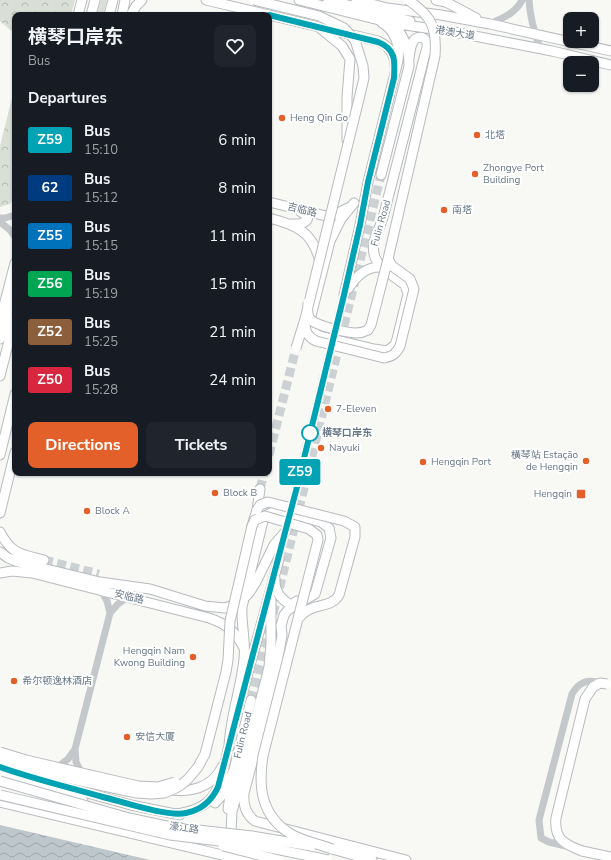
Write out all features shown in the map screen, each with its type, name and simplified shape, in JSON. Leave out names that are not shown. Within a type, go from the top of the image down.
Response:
[{"type":"main road","points":[[79,12],[82,0]]},
{"type":"main road","points":[[92,12],[94,0]]},
{"type":"main road","points":[[110,12],[112,0]]},
{"type":"main road","points":[[123,12],[125,0]]},
{"type":"main road","points":[[133,12],[142,0]]},
{"type":"main road","points":[[206,0],[256,12]]},
{"type":"main road","points":[[254,0],[301,11],[331,21],[344,28],[355,40],[363,66],[364,78],[305,319],[296,348]]},
{"type":"main road","name":"港澳大道","points":[[299,0],[391,23],[454,32],[540,48],[611,65]]},
{"type":"main road","points":[[328,0],[454,32]]},
{"type":"main road","name":"港澳大道","points":[[356,0],[387,8],[451,16],[611,51]]},
{"type":"main road","points":[[379,0],[451,16]]},
{"type":"main road","points":[[308,302],[307,313],[312,321],[318,324],[351,333],[364,332],[368,330],[371,325],[388,259],[435,56],[435,30],[424,13],[408,0]]},
{"type":"main road","points":[[436,0],[446,2],[488,24]]},
{"type":"main road","points":[[272,16],[385,44],[391,50],[394,58],[394,78]]},
{"type":"main road","name":"Fulin Road","points":[[372,19],[388,27],[395,36],[399,44],[398,61],[368,182],[344,295],[358,275],[369,268],[382,267]]},
{"type":"main road","name":"Fulin Road","points":[[391,23],[405,40],[409,58]]},
{"type":"main road","points":[[318,27],[342,46],[350,59],[347,97],[347,146]]},
{"type":"main road","name":"Fulin Road","points":[[354,203],[335,229],[330,241],[309,324],[310,329],[320,336],[387,351],[395,345],[408,294],[405,285],[378,264],[373,255],[374,242],[384,214],[424,58],[427,44],[426,40],[418,37],[412,43],[409,66],[381,175]]},
{"type":"main road","name":"吉临路","points":[[272,203],[326,216],[336,214],[344,211],[354,203],[363,193],[368,182]]},
{"type":"main road","points":[[288,223],[299,224],[308,220],[305,213],[296,209]]},
{"type":"main road","name":"吉临路","points":[[272,219],[288,223],[304,232],[310,238],[318,251],[322,273]]},
{"type":"main road","points":[[305,319],[306,333],[310,338],[316,341],[384,358],[396,354],[400,346],[414,289],[410,279],[392,266],[388,259]]},
{"type":"main road","points":[[0,321],[12,274]]},
{"type":"main road","points":[[0,339],[4,331],[12,299]]},
{"type":"main road","points":[[0,376],[12,329]]},
{"type":"main road","points":[[0,455],[12,406]]},
{"type":"main road","points":[[0,513],[12,464]]},
{"type":"main road","points":[[257,510],[260,489]]},
{"type":"main road","points":[[0,759],[40,771],[131,792],[151,794],[164,793],[181,785],[198,767],[205,754],[226,672],[232,608],[252,526],[260,504],[268,502],[344,522],[355,527],[355,537],[337,599],[331,603],[307,610],[297,621]]},
{"type":"main road","points":[[175,814],[187,813],[202,807],[215,795],[221,779],[228,750],[229,734],[244,659],[244,631],[241,617],[242,607],[263,521],[268,514],[279,511],[321,522],[329,528],[330,538],[315,594],[288,610],[284,616],[281,626],[282,635],[275,676],[244,793],[243,802],[245,810],[255,821],[264,824],[406,860]]},
{"type":"main road","points":[[252,526],[255,520],[265,516],[309,529],[317,535],[318,540],[263,756],[260,781],[265,805],[277,823],[291,834],[332,849]]},
{"type":"main road","name":"安临路","points":[[0,552],[8,558],[18,562],[100,582],[150,589],[205,606],[225,608],[239,603],[249,593],[274,545],[286,531]]},
{"type":"main road","points":[[0,532],[5,543],[13,550],[18,553],[44,560]]},
{"type":"main road","name":"Fulin Road","points":[[228,750],[279,559],[275,582],[280,597],[285,602],[291,605],[315,594]]},
{"type":"main road","name":"安临路","points":[[0,573],[12,571],[32,573],[218,621],[233,631],[244,650]]},
{"type":"main road","points":[[231,833],[232,812],[269,667],[271,643],[270,590]]},
{"type":"main road","points":[[611,685],[600,683],[593,687],[585,699],[555,824],[557,832],[564,842],[572,847],[582,851],[611,857]]},
{"type":"main road","name":"Fulin Road","points":[[234,770],[251,700]]},
{"type":"main road","points":[[0,748],[18,756],[59,766],[177,791],[185,791],[200,787],[213,779],[221,770],[228,750]]},
{"type":"main road","points":[[0,752],[26,760],[148,787],[170,785],[183,779],[198,767]]},
{"type":"main road","points":[[0,767],[22,775],[131,804],[175,814],[194,816],[204,812],[212,806],[223,794],[234,770]]},
{"type":"main road","points":[[234,770],[228,824],[234,841],[241,851],[254,860]]},
{"type":"main road","points":[[0,774],[62,793],[106,811]]},
{"type":"main road","name":"濠江路","points":[[0,781],[106,811],[171,827],[265,838],[332,849],[372,860]]},
{"type":"main road","name":"濠江路","points":[[0,795],[170,835],[261,846],[328,860]]},
{"type":"main road","points":[[0,802],[243,860]]},
{"type":"main road","points":[[170,835],[279,860]]},
{"type":"street","points":[[488,24],[514,11],[519,7],[522,0]]},
{"type":"street","points":[[529,0],[534,33],[540,48]]},
{"type":"street","points":[[0,218],[12,216]]},
{"type":"street","points":[[0,222],[12,232]]},
{"type":"street","points":[[101,590],[107,601],[110,613]]},
{"type":"street","points":[[80,770],[76,762],[75,749],[110,613],[118,604],[128,597]]},
{"type":"street","points":[[572,847],[549,842],[541,838],[539,820],[572,694],[579,684],[583,682],[593,681],[600,683]]},
{"type":"street","points":[[59,766],[68,759],[75,749]]},
{"type":"green space","points":[[0,0],[75,0],[72,12],[12,12],[12,31],[0,21]]},
{"type":"green space","points":[[101,0],[107,0],[104,12],[98,12]]},
{"type":"green space","points":[[12,98],[12,202],[0,207],[0,146]]},
{"type":"water","points":[[0,825],[150,860],[0,860]]},
{"type":"tunnel","points":[[273,614],[381,175]]},
{"type":"tunnel","points":[[290,515],[344,295]]},
{"type":"tunnel","points":[[272,443],[296,348]]},
{"type":"tunnel","points":[[260,489],[263,476]]},
{"type":"tunnel","points":[[279,559],[286,530]]},
{"type":"tunnel","points":[[44,560],[99,574]]},
{"type":"tunnel","points":[[251,700],[269,629]]},
{"type":"bus line","name":"Z59","points":[[0,767],[22,775],[175,814],[187,813],[202,807],[215,795],[221,779],[228,747],[279,559],[344,295],[368,182],[394,78],[394,58],[391,50],[385,44],[272,16]]},
{"type":"place","name":"Heng Qin Go","points":[[282,118]]},
{"type":"place","name":"北塔","points":[[477,135]]},
{"type":"place","name":"Zhongye Port Building","points":[[475,174]]},
{"type":"place","name":"南塔","points":[[444,210]]},
{"type":"place","name":"7-Eleven","points":[[328,409]]},
{"type":"place","name":"横琴口岸东","points":[[310,433]]},
{"type":"place","name":"Nayuki","points":[[321,448]]},
{"type":"place","name":"橫琴站 Estação de Hengqin","points":[[586,461]]},
{"type":"place","name":"Hengqin Port","points":[[423,462]]},
{"type":"place","name":"Block B","points":[[215,493]]},
{"type":"place","name":"Hengqin","points":[[581,494]]},
{"type":"place","name":"Block A","points":[[87,511]]},
{"type":"place","name":"Hengqin Nam Kwong Building","points":[[193,657]]},
{"type":"place","name":"希尔顿逸林酒店","points":[[14,681]]},
{"type":"place","name":"安信大厦","points":[[127,737]]}]
